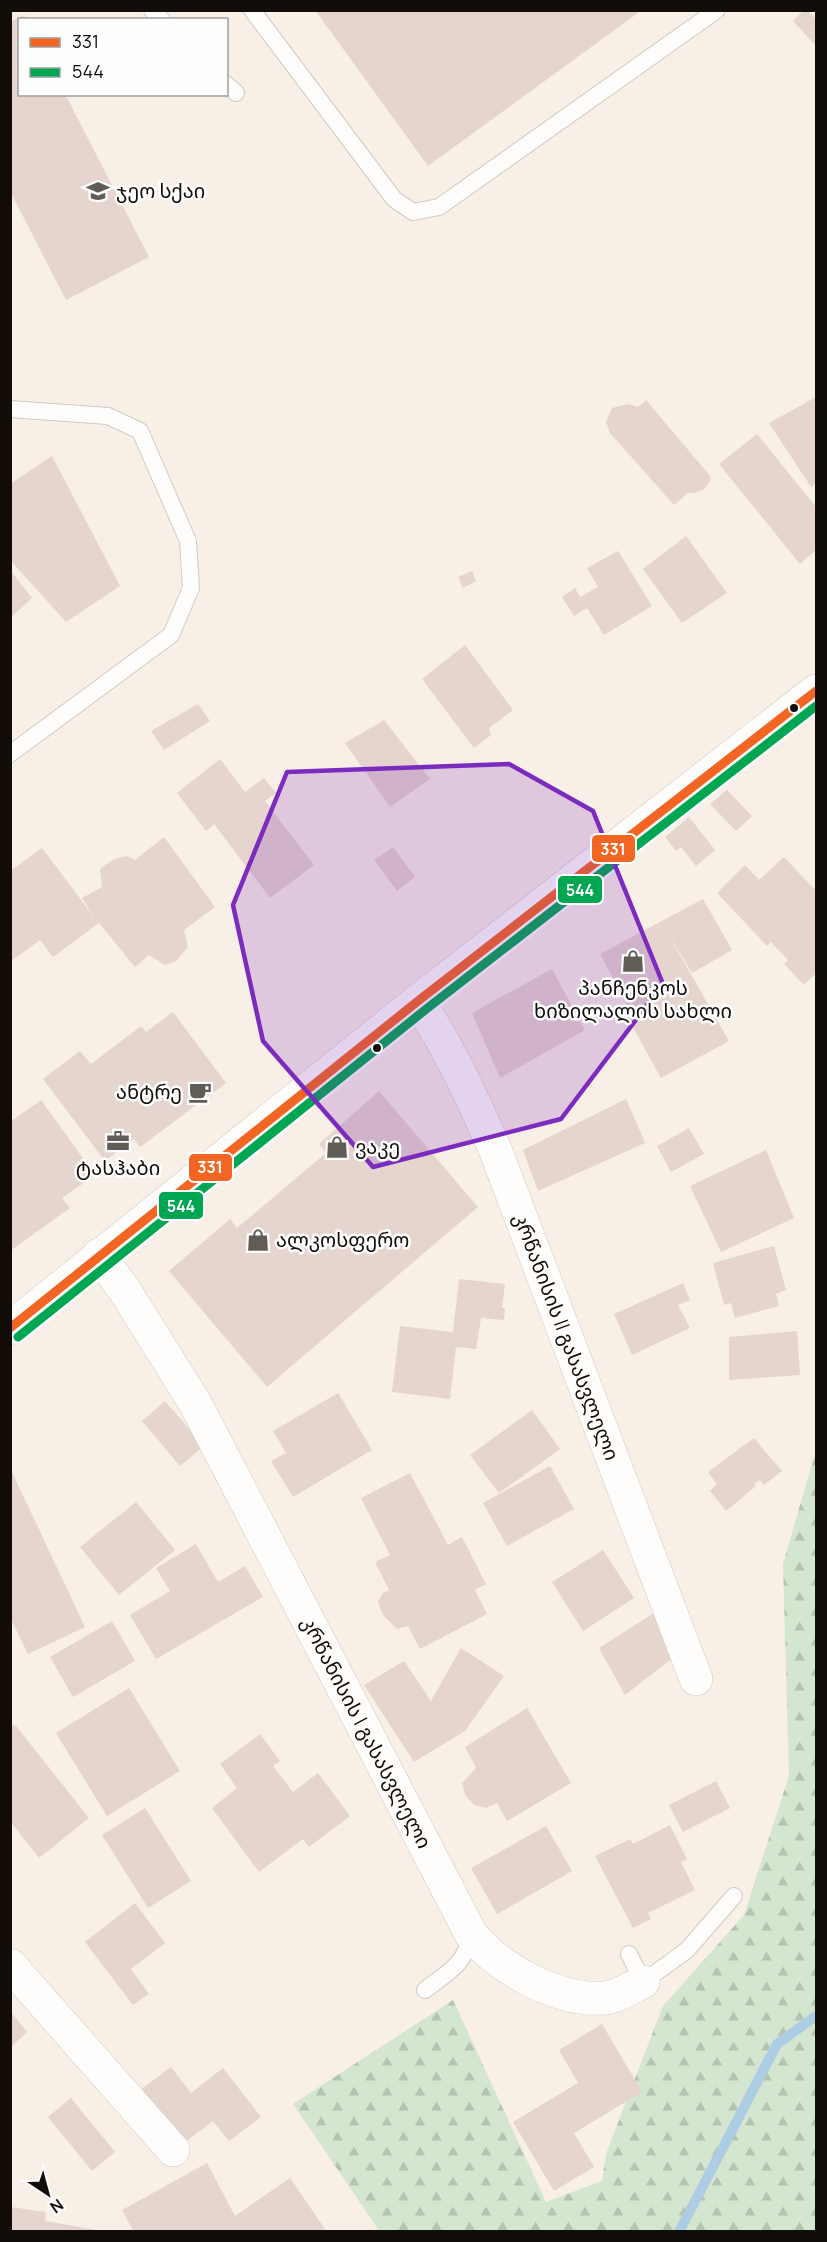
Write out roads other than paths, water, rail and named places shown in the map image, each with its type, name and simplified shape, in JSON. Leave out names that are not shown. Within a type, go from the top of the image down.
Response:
[{"type":"street","points":[[10,1328],[418,1001],[816,691]]},
{"type":"street","name":"კრწანისის II გასასვლელი","points":[[418,1001],[440,1035],[495,1149],[696,1679]]},
{"type":"street","name":"კრწანისის I გასასვლელი","points":[[99,1255],[125,1291],[195,1403],[471,1934],[483,1949],[501,1962],[522,1975],[565,1994],[586,1998],[607,1998],[636,1968]]},
{"type":"street","points":[[10,1965],[173,2150]]},
{"type":"lane","points":[[252,10],[394,200],[413,212],[439,207],[717,10]]},
{"type":"lane","points":[[10,409],[108,416],[140,431],[188,541],[191,588],[171,635],[10,754]]},
{"type":"lane","name":"კრწანისის I გასასვლელი","points":[[636,1968],[687,1950],[734,1896]]},
{"type":"lane","points":[[425,1990],[461,1963],[469,1949],[471,1934]]},
{"type":"waterway","points":[[679,2232],[777,2044],[816,2016]]},
{"type":"place","name":"ჯეო სქაი","points":[[98,191]]},
{"type":"place","name":"პანჩენკოს ხიზილალის სახლი","points":[[633,961]]},
{"type":"place","name":"ანტრე","points":[[200,1092]]},
{"type":"place","name":"ტასჰაბი","points":[[118,1141]]},
{"type":"place","name":"ვაკე","points":[[337,1147]]},
{"type":"place","name":"ალკოსფერო","points":[[258,1240]]}]
